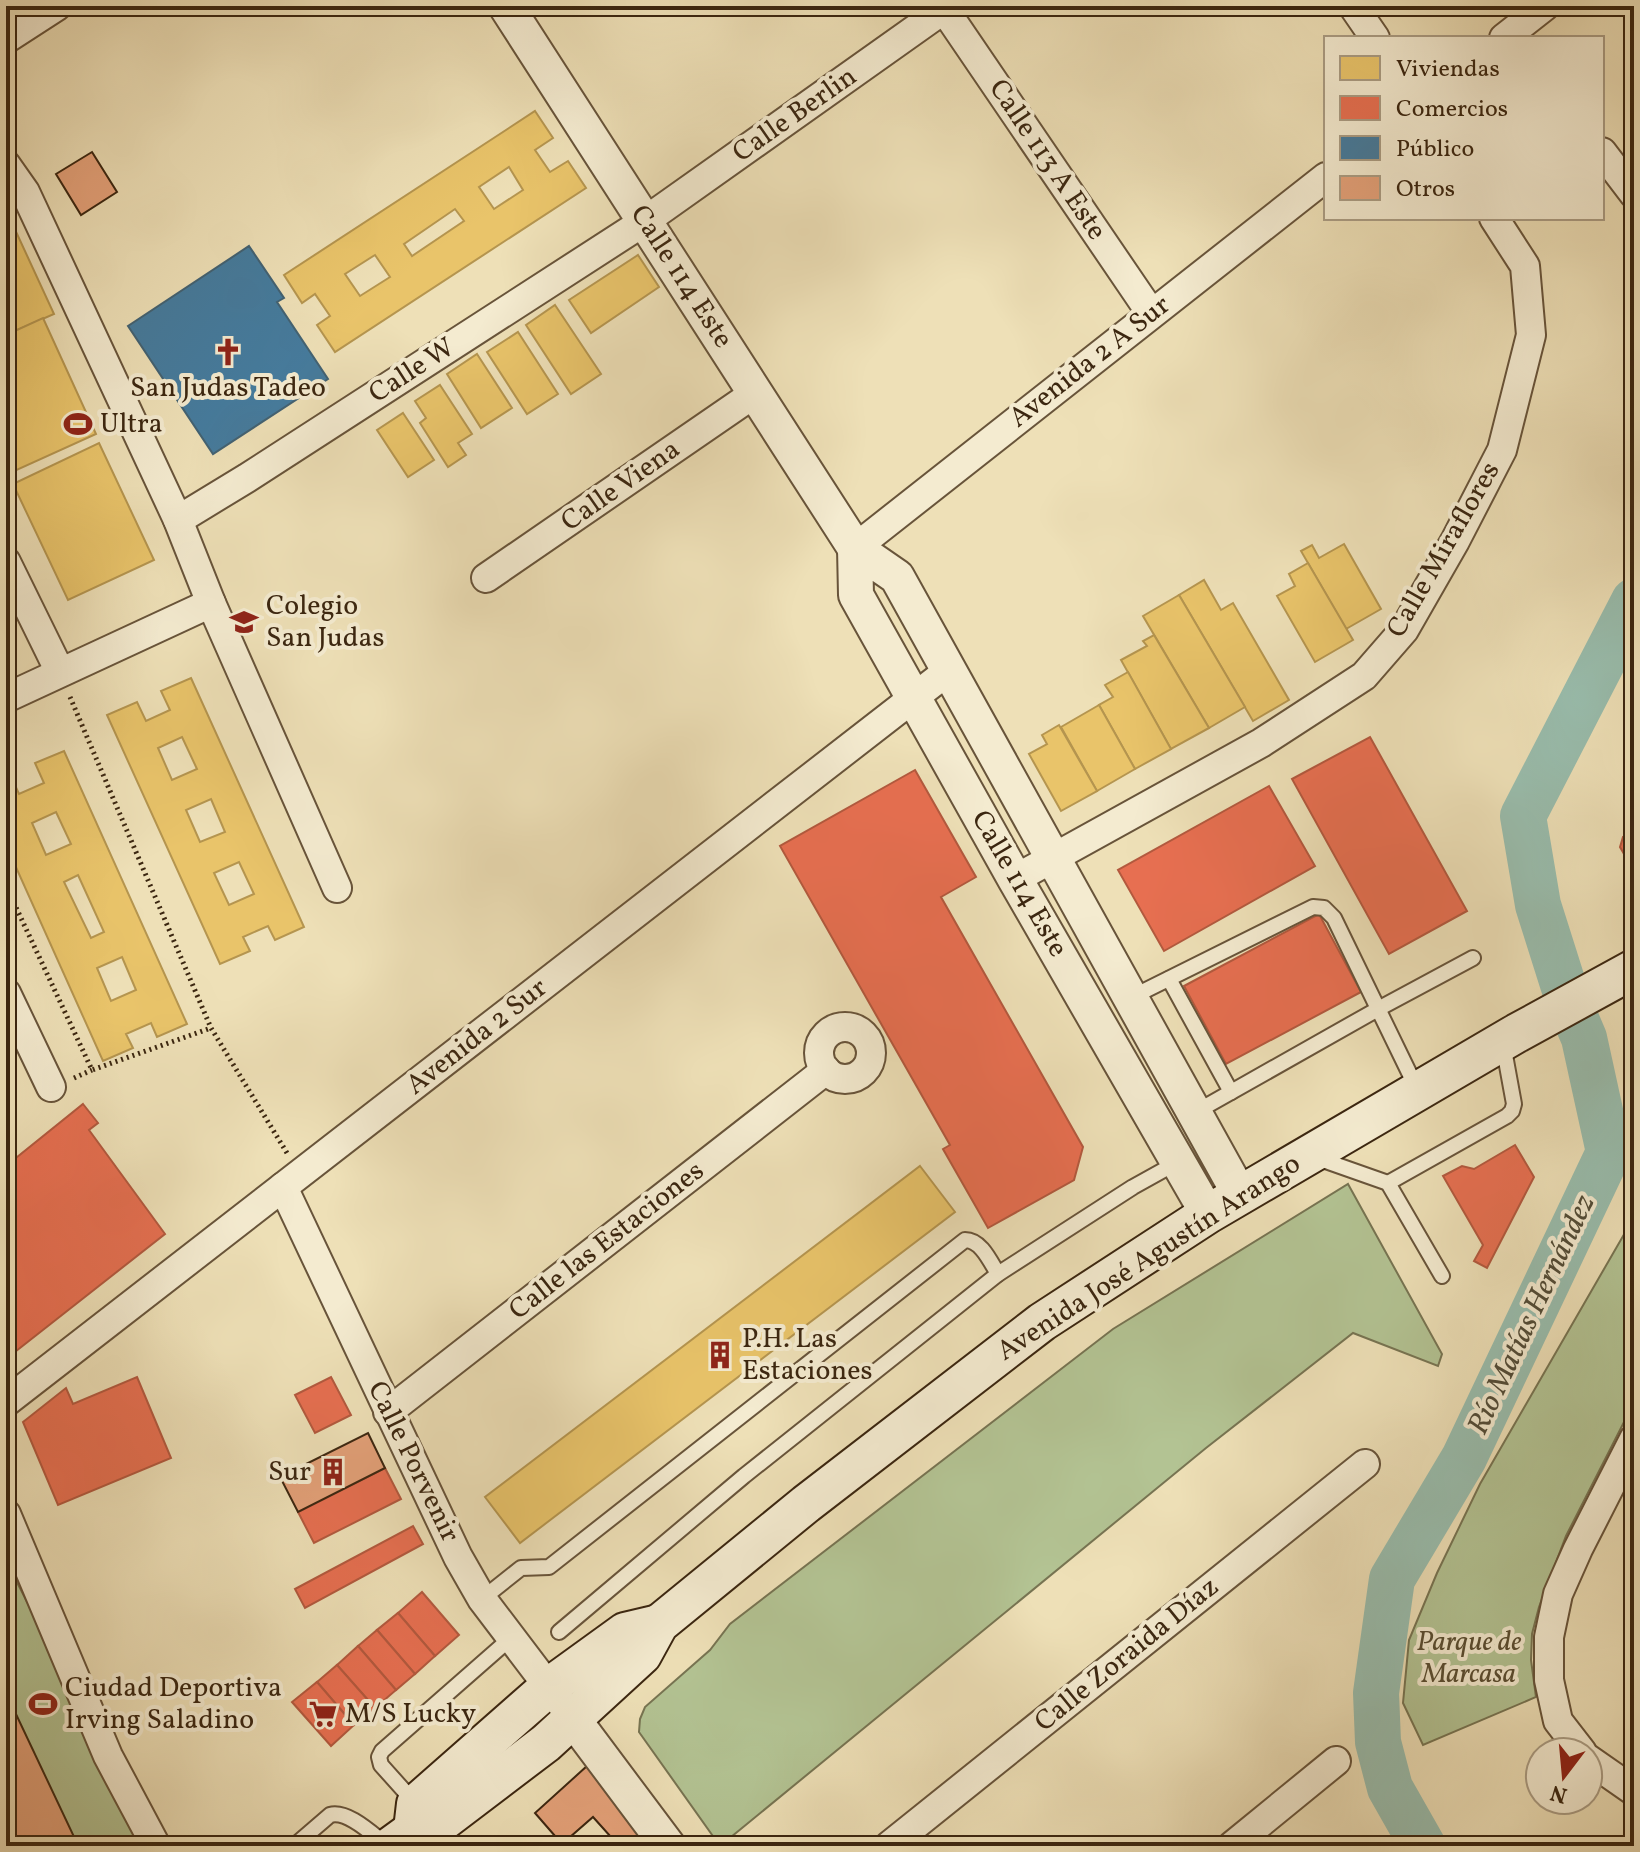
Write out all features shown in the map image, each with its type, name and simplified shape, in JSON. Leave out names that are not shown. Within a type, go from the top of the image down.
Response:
[{"type":"main road","name":"Avenida José Agustín Arango","points":[[402,1831],[438,1825],[546,1743],[642,1655],[659,1624],[806,1504],[1042,1322],[1224,1204],[1622,975]]},
{"type":"main road","name":"Avenida José Agustín Arango","points":[[402,1831],[549,1687],[625,1632],[659,1624]]},
{"type":"street","points":[[6,39],[57,6]]},
{"type":"street","name":"Calle 114 Este","points":[[506,6],[855,548],[897,577],[1194,1113],[1224,1204]]},
{"type":"street","points":[[1353,6],[1374,36]]},
{"type":"street","points":[[1510,36],[1545,6]]},
{"type":"street","name":"Calle Berlin","points":[[645,221],[943,8]]},
{"type":"street","name":"Calle 113 A Este","points":[[943,8],[1151,313]]},
{"type":"street","points":[[1604,155],[1634,194]]},
{"type":"street","points":[[6,165],[25,192],[178,520],[211,603],[337,888]]},
{"type":"street","name":"Avenida 2 A Sur","points":[[855,548],[1324,179]]},
{"type":"street","name":"Calle Miraflores","points":[[1015,879],[1261,743],[1364,676],[1404,630],[1502,450],[1531,335],[1525,266],[1495,220]]},
{"type":"street","name":"Calle W","points":[[178,520],[645,221]]},
{"type":"street","name":"Calle Viena","points":[[486,578],[755,393]]},
{"type":"street","name":"Calle 114 Este","points":[[855,548],[856,595],[1015,879],[1178,1162],[1224,1204]]},
{"type":"street","points":[[6,562],[60,672]]},
{"type":"street","points":[[6,698],[211,603]]},
{"type":"street","name":"Avenida 2 Sur","points":[[6,1402],[948,671]]},
{"type":"street","points":[[6,993],[51,1087]]},
{"type":"street","name":"Calle las Estaciones","points":[[388,1412],[826,1070]]},
{"type":"street","name":"Calle Porvenir","points":[[294,1179],[388,1412],[458,1557],[482,1599],[573,1719]]},
{"type":"street","points":[[1570,1736],[1558,1721],[1549,1680],[1549,1637],[1558,1594],[1578,1549],[1625,1476],[1634,1439]]},
{"type":"street","name":"Calle Zoraida Díaz","points":[[889,1846],[1365,1464]]},
{"type":"street","points":[[6,1514],[108,1756],[156,1846]]},
{"type":"street","points":[[573,1719],[668,1846]]},
{"type":"street","points":[[1232,1846],[1336,1761]]},
{"type":"street","points":[[1604,1770],[1634,1791]]},
{"type":"lane","points":[[1130,998],[1313,907],[1324,908],[1334,918],[1418,1091]]},
{"type":"lane","points":[[1194,1113],[1473,958]]},
{"type":"lane","points":[[1169,979],[1231,1092]]},
{"type":"lane","points":[[1388,1183],[1512,1111],[1510,1037]]},
{"type":"lane","points":[[1308,1155],[1388,1183],[1442,1276]]},
{"type":"lane","points":[[559,1632],[744,1476],[998,1274],[1133,1187],[1178,1162]]},
{"type":"lane","points":[[482,1599],[521,1568],[549,1567],[965,1240],[977,1243],[998,1274]]},
{"type":"lane","points":[[402,1831],[379,1757],[382,1751],[512,1637]]},
{"type":"lane","points":[[294,1846],[330,1815],[338,1813],[402,1831]]},
{"type":"path","points":[[60,672],[211,1028],[292,1160],[294,1179]]},
{"type":"path","points":[[6,886],[92,1070],[211,1028]]},
{"type":"green space","points":[[1348,1184],[1442,1354],[1438,1366],[1353,1333],[1206,1448],[720,1846],[639,1732],[645,1707],[710,1650],[730,1624],[1113,1329]]},
{"type":"green space","name":"Parque de Marcasa","points":[[1630,1224],[1634,1226],[1634,1407],[1566,1536],[1539,1607],[1532,1634],[1531,1660],[1536,1697],[1423,1745],[1403,1703],[1409,1640],[1480,1484]]},
{"type":"green space","name":"Ciudad Deportiva Irving Saladino","points":[[6,1561],[153,1846],[6,1846]]},
{"type":"building: Viviendas","points":[[535,111],[553,138],[535,150],[550,172],[568,161],[586,188],[335,352],[317,325],[330,316],[315,294],[302,303],[284,275]],"holes":[[[509,167],[523,190],[494,209],[479,187]],[[455,209],[464,221],[412,256],[404,244]],[[375,255],[390,277],[360,296],[345,274]]]},
{"type":"building: Viviendas","points":[[6,210],[54,314],[6,335]]},
{"type":"building: Viviendas","points":[[638,255],[659,287],[591,333],[569,300]]},
{"type":"building: Viviendas","points":[[555,305],[601,374],[571,394],[526,325]]},
{"type":"building: Viviendas","points":[[43,318],[96,434],[10,473],[6,464],[6,335]]},
{"type":"building: Viviendas","points":[[518,332],[558,394],[527,414],[487,352]]},
{"type":"building: Viviendas","points":[[477,354],[512,408],[481,428],[447,374]]},
{"type":"building: Viviendas","points":[[440,385],[472,434],[458,443],[466,455],[448,467],[420,423],[426,418],[415,401]]},
{"type":"building: Viviendas","points":[[403,413],[434,460],[408,477],[377,430]]},
{"type":"building: Viviendas","points":[[99,443],[154,560],[68,600],[13,484]]},
{"type":"building: Viviendas","points":[[1344,544],[1381,609],[1346,629],[1301,551],[1312,545],[1319,558]]},
{"type":"building: Viviendas","points":[[1308,563],[1353,640],[1315,662],[1277,596],[1295,586],[1289,574]]},
{"type":"building: Viviendas","points":[[1204,580],[1221,610],[1233,603],[1289,700],[1253,721],[1179,595]]},
{"type":"building: Viviendas","points":[[1179,595],[1245,707],[1209,728],[1143,616]]},
{"type":"building: Viviendas","points":[[1154,635],[1209,728],[1171,749],[1121,660],[1147,646],[1143,641]]},
{"type":"building: Viviendas","points":[[1128,672],[1171,749],[1135,769],[1099,705],[1113,697],[1105,685]]},
{"type":"building: Viviendas","points":[[191,678],[304,927],[275,940],[268,926],[243,937],[250,951],[220,964],[107,715],[137,702],[146,721],[170,710],[161,691]],"holes":[[[182,737],[197,769],[172,780],[158,748]],[[211,799],[225,832],[200,842],[186,810]],[[239,862],[254,894],[229,905],[214,873]]]},
{"type":"building: Viviendas","points":[[1099,705],[1135,769],[1097,791],[1061,727]]},
{"type":"building: Viviendas","points":[[1059,725],[1097,791],[1061,811],[1029,754],[1047,744],[1042,735]]},
{"type":"building: Viviendas","points":[[64,751],[187,1024],[157,1037],[151,1023],[126,1034],[133,1048],[103,1061],[6,845],[6,776],[10,774],[19,794],[44,783],[35,763]],"holes":[[[56,812],[71,844],[46,855],[32,823]],[[78,875],[104,932],[91,938],[64,882]],[[122,957],[136,990],[111,1001],[97,968]]]},
{"type":"building: Viviendas","name":"P.H. Las Estaciones","points":[[920,1166],[955,1212],[520,1543],[485,1497]]},
{"type":"building: Comercios","points":[[1370,737],[1467,911],[1389,954],[1292,779]]},
{"type":"building: Comercios","points":[[915,770],[976,877],[941,897],[1083,1147],[1074,1180],[988,1228],[943,1149],[950,1145],[780,846]]},
{"type":"building: Comercios","points":[[1269,786],[1315,866],[1164,951],[1118,870]]},
{"type":"building: Comercios","points":[[1630,833],[1634,841],[1634,871],[1620,847],[1623,837]]},
{"type":"building: Comercios","points":[[1319,914],[1361,992],[1226,1064],[1184,986]]},
{"type":"building: Comercios","points":[[83,1104],[98,1123],[89,1130],[165,1234],[6,1359],[6,1166]]},
{"type":"building: Comercios","points":[[1515,1145],[1534,1177],[1487,1268],[1474,1261],[1483,1245],[1443,1176],[1462,1166],[1474,1169]]},
{"type":"building: Comercios","points":[[137,1377],[171,1458],[58,1505],[23,1422],[66,1388],[73,1404]]},
{"type":"building: Comercios","points":[[331,1377],[351,1415],[315,1433],[295,1395]]},
{"type":"building: Comercios","points":[[385,1468],[401,1499],[314,1543],[298,1512]]},
{"type":"building: Comercios","points":[[413,1526],[423,1544],[305,1608],[295,1589]]},
{"type":"building: Comercios","points":[[422,1592],[459,1635],[435,1656],[398,1613]]},
{"type":"building: Comercios","points":[[398,1613],[435,1656],[415,1674],[377,1630]]},
{"type":"building: Comercios","points":[[377,1630],[415,1674],[396,1690],[358,1646]]},
{"type":"building: Comercios","points":[[358,1646],[396,1690],[375,1708],[337,1665]]},
{"type":"building: Comercios","points":[[337,1665],[375,1708],[354,1725],[317,1682]]},
{"type":"building: Comercios","name":"M/S Lucky","points":[[317,1682],[354,1725],[331,1746],[292,1702]]},
{"type":"building: Público","name":"San Judas Tadeo","points":[[249,246],[284,298],[277,302],[328,379],[213,454],[128,326]]},
{"type":"building: Otros","points":[[92,152],[117,192],[81,215],[56,174]]},
{"type":"building: Otros","name":"Sur","points":[[368,1433],[385,1468],[298,1512],[280,1477]]},
{"type":"building: Otros","points":[[6,1693],[76,1841],[65,1846],[6,1846]]},
{"type":"building: Otros","points":[[587,1766],[658,1846],[619,1846],[593,1817],[562,1844],[535,1813]]},
{"type":"waterway","name":"Río Matías Hernández","points":[[1423,1846],[1390,1788],[1378,1742],[1376,1693],[1392,1579],[1464,1458],[1609,1152],[1584,1038],[1569,1003],[1538,905],[1523,816],[1634,601]]},
{"type":"place","name":"San Judas Tadeo","points":[[228,352]]},
{"type":"place","name":"Ultra","points":[[78,424]]},
{"type":"place","name":"Colegio San Judas","points":[[244,622]]},
{"type":"place","name":"P.H. Las Estaciones","points":[[720,1355]]},
{"type":"place","name":"Sur","points":[[333,1472]]},
{"type":"place","name":"Ciudad Deportiva Irving Saladino","points":[[43,1704]]},
{"type":"place","name":"M/S Lucky","points":[[323,1714]]}]
